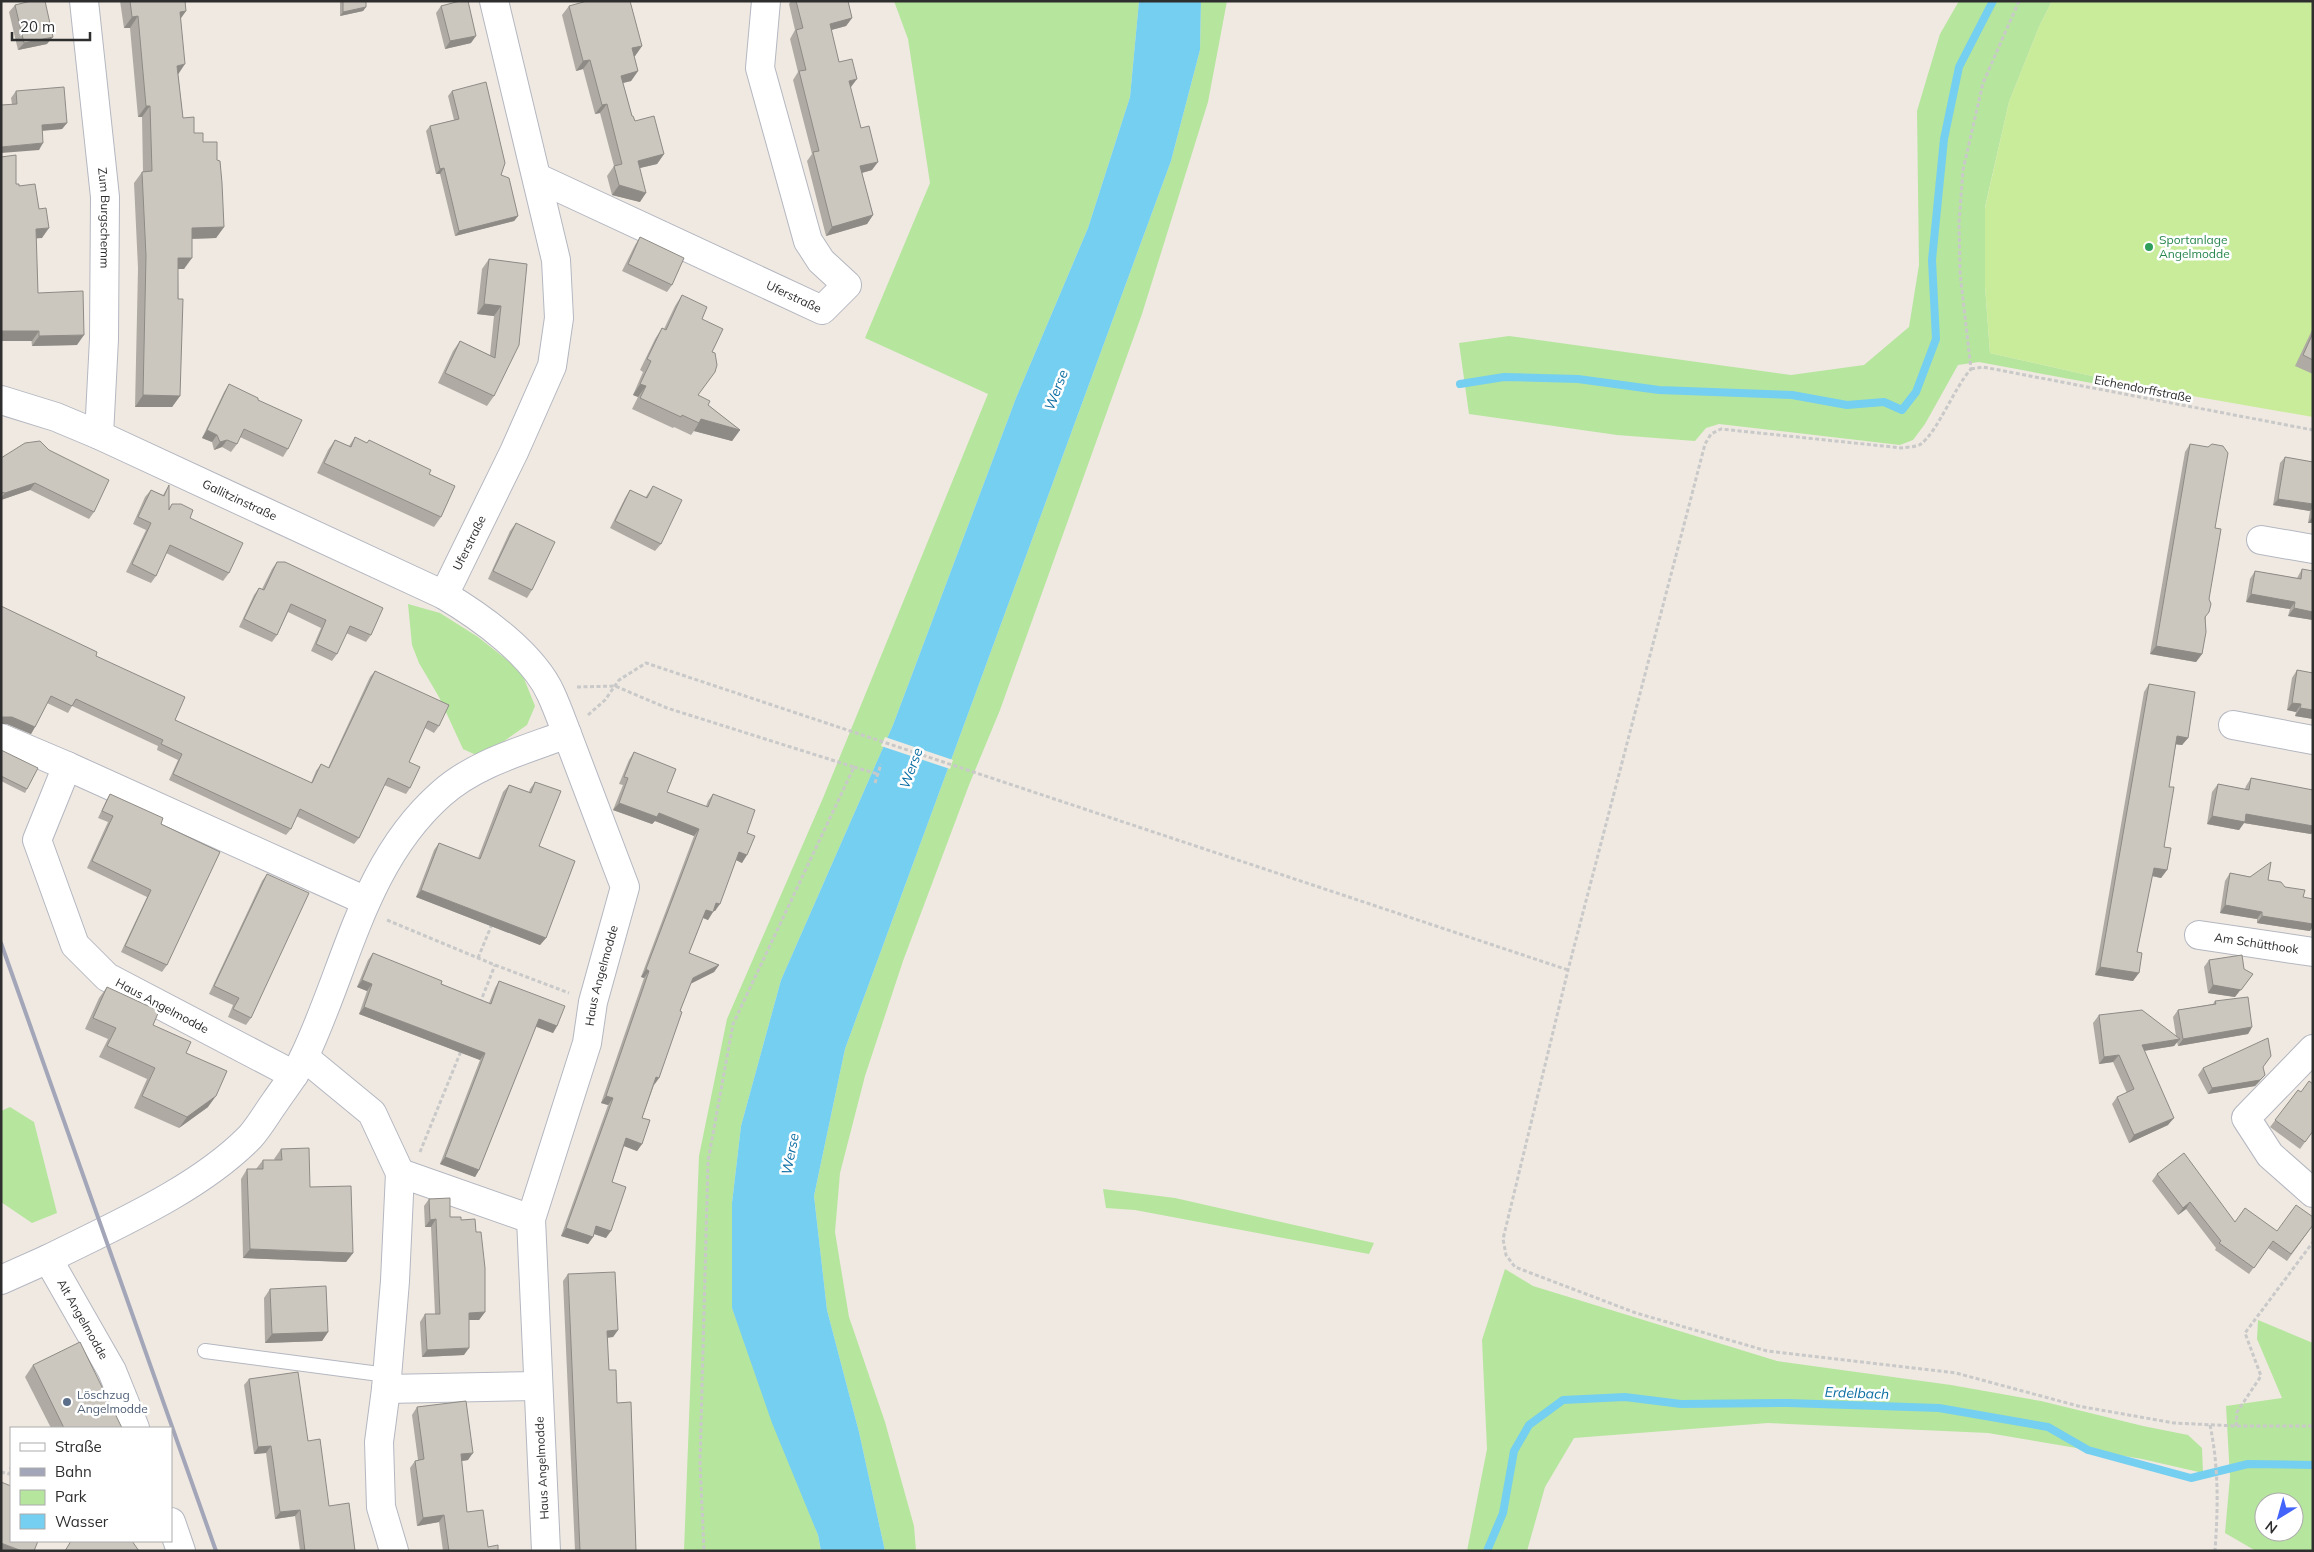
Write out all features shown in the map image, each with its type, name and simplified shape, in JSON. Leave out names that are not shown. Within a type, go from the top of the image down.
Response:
[{"type":"street","name":"Zum Burgschemm","points":[[84,1],[105,197],[104,339],[99,435]]},
{"type":"street","name":"Uferstraße","points":[[444,595],[514,452],[552,366],[559,318],[556,260],[538,178],[494,1]]},
{"type":"street","name":"Uferstraße","points":[[538,178],[822,310],[847,285],[821,261],[808,241],[760,68],[766,1]]},
{"type":"street","name":"Gallitzinstraße","points":[[1,400],[56,417],[99,435],[444,595],[473,612]]},
{"type":"street","points":[[2261,540],[2313,549]]},
{"type":"street","name":"Haus Angelmodde","points":[[473,612],[507,640],[541,678],[551,694],[625,887],[593,1002],[586,1043],[531,1219],[546,1551]]},
{"type":"street","points":[[2233,725],[2313,740]]},
{"type":"street","points":[[1,1280],[103,1232],[197,1180],[250,1136],[299,1066],[364,905],[392,850],[414,821],[442,793],[468,775],[497,761],[567,734]]},
{"type":"street","points":[[1,738],[67,766],[364,905]]},
{"type":"street","name":"Haus Angelmodde","points":[[67,766],[37,840],[75,945],[107,977],[299,1066],[372,1113],[400,1174],[387,1382],[379,1442],[381,1507],[394,1551]]},
{"type":"street","name":"Am Schütthook","points":[[2200,935],[2313,952]]},
{"type":"street","points":[[2313,1050],[2246,1118],[2270,1155],[2313,1193]]},
{"type":"street","points":[[400,1174],[531,1219]]},
{"type":"street","name":"Alt Angelmodde","points":[[48,1259],[112,1371],[135,1427]]},
{"type":"street","points":[[387,1382],[538,1386]]},
{"type":"street","points":[[172,1525],[180,1551]]},
{"type":"lane","points":[[206,1351],[387,1382]]},
{"type":"path","points":[[2019,1],[1982,83],[1963,170],[1959,223],[1960,273],[1971,369],[1960,381],[1931,433],[1920,445],[1902,448],[1721,429],[1711,434],[1705,444],[1568,970],[1504,1239],[1506,1255],[1515,1267],[1636,1313],[1767,1351],[1956,1373],[2078,1406],[2174,1422],[2210,1426],[2313,1426]]},
{"type":"path","name":"Eichendorffstraße","points":[[1971,369],[1982,367],[2313,430]]},
{"type":"path","points":[[567,734],[605,700],[619,680],[646,663],[1568,970]]},
{"type":"path","points":[[551,694],[582,686],[615,686],[668,708],[878,774]]},
{"type":"path","points":[[875,784],[881,764]]},
{"type":"path","points":[[704,1551],[700,1462],[708,1161],[733,1024],[854,767]]},
{"type":"path","points":[[364,905],[478,958],[593,1002]]},
{"type":"path","points":[[478,958],[493,922]]},
{"type":"path","points":[[477,1010],[495,965]]},
{"type":"path","points":[[400,1174],[419,1155],[462,1047]]},
{"type":"path","points":[[2236,1426],[2237,1412],[2261,1376],[2245,1333],[2313,1242]]},
{"type":"path","points":[[2210,1426],[2216,1455],[2218,1509],[2215,1551]]},
{"type":"green space","points":[[894,1],[1139,1],[1130,97],[1088,228],[1016,398],[893,725],[781,980],[741,1126],[732,1203],[732,1308],[818,1535],[821,1551],[684,1551],[699,1156],[727,1019],[823,798],[988,394],[865,338],[930,183],[908,39]]},
{"type":"green space","points":[[1201,1],[1227,1],[1208,102],[1142,314],[1000,710],[969,785],[903,961],[865,1076],[840,1173],[835,1232],[849,1317],[885,1422],[914,1526],[916,1551],[885,1551],[859,1432],[827,1310],[814,1196],[845,1049],[1171,161],[1200,50]]},
{"type":"green space","points":[[1959,1],[2052,1],[2039,27],[2009,102],[1985,207],[1985,286],[1990,353],[2141,387],[2140,392],[1979,362],[1958,365],[1925,424],[1913,440],[1900,445],[1719,424],[1706,428],[1695,441],[1617,435],[1469,414],[1459,343],[1509,336],[1791,375],[1864,365],[1909,327],[1919,265],[1917,111],[1940,34]]},
{"type":"green space","name":"Sportanlage Angelmodde","points":[[2052,1],[2313,1],[2313,417],[2141,387],[1990,353],[1985,286],[1985,208],[2009,102],[2039,27]]},
{"type":"green space","points":[[408,604],[440,613],[478,637],[521,671],[535,706],[527,725],[500,744],[476,755],[463,749],[439,697],[419,663],[412,645]]},
{"type":"green space","points":[[10,1107],[34,1122],[57,1213],[32,1223],[1,1202],[1,1111]]},
{"type":"green space","points":[[1103,1189],[1175,1198],[1374,1243],[1369,1254],[1135,1210],[1106,1208]]},
{"type":"green space","points":[[1505,1269],[1533,1286],[1777,1361],[1951,1385],[2041,1401],[2188,1435],[2202,1448],[2203,1473],[2142,1459],[1988,1433],[1768,1423],[1574,1438],[1545,1487],[1527,1551],[1467,1551],[1487,1449],[1482,1340]]},
{"type":"green space","points":[[2258,1320],[2313,1343],[2313,1551],[2256,1551],[2225,1533],[2230,1477],[2226,1406],[2282,1398],[2257,1339]]},
{"type":"water","name":"Werse","points":[[1139,1],[1201,1],[1200,50],[1171,161],[845,1049],[814,1196],[827,1310],[859,1432],[885,1551],[821,1551],[818,1535],[772,1423],[732,1308],[732,1203],[741,1126],[781,980],[893,725],[1016,398],[1088,228],[1130,97]]},
{"type":"pier","points":[[885,737],[953,760],[950,769],[881,746]]},
{"type":"building","points":[[31,1],[45,1],[53,37],[24,43],[15,5]]},
{"type":"building","points":[[130,1],[185,1],[186,11],[180,12],[185,64],[177,66],[183,118],[194,117],[194,133],[203,133],[203,142],[217,142],[217,160],[220,161],[224,227],[192,228],[192,258],[178,258],[178,299],[183,299],[180,396],[143,395],[146,256],[142,172],[152,171],[150,106],[146,106],[138,16],[132,17]]},
{"type":"building","points":[[343,1],[366,1],[366,7],[343,12]]},
{"type":"building","points":[[468,1],[476,36],[450,41],[441,6]]},
{"type":"building","points":[[587,1],[630,1],[642,46],[632,48],[638,71],[621,76],[632,116],[635,121],[654,116],[664,154],[638,161],[646,193],[619,185],[614,166],[622,164],[607,104],[602,105],[590,60],[583,61],[569,6]]},
{"type":"building","points":[[796,1],[848,1],[852,18],[830,24],[839,62],[852,59],[857,79],[849,81],[861,128],[869,126],[878,162],[860,166],[873,215],[832,227],[813,152],[819,151],[799,71],[806,70],[796,30],[803,28]]},
{"type":"building","points":[[486,82],[505,163],[501,175],[509,178],[518,216],[459,231],[444,168],[440,169],[430,126],[459,119],[452,91]]},
{"type":"building","points":[[64,87],[67,123],[42,125],[43,143],[1,147],[1,105],[17,104],[16,91]]},
{"type":"building","points":[[16,155],[16,184],[19,184],[19,186],[35,184],[39,209],[46,208],[49,228],[36,229],[38,293],[83,291],[84,335],[39,336],[39,331],[1,331],[1,157]]},
{"type":"building","points":[[640,237],[684,258],[672,285],[628,264]]},
{"type":"building","points":[[489,259],[527,264],[519,345],[494,396],[445,373],[460,341],[495,358],[501,306],[484,304]]},
{"type":"building","points":[[682,295],[707,307],[702,319],[723,329],[712,352],[715,353],[717,365],[715,372],[698,395],[710,401],[708,405],[740,430],[701,419],[699,423],[640,398],[646,386],[640,384],[651,361],[647,359],[662,328],[666,330]]},
{"type":"building","points":[[2313,333],[2313,360],[2303,355]]},
{"type":"building","points":[[229,384],[258,398],[258,400],[302,420],[288,449],[244,429],[237,444],[227,440],[220,442],[217,435],[207,430]]},
{"type":"building","points":[[355,437],[367,443],[369,440],[431,470],[429,474],[455,486],[441,517],[324,463],[335,440],[351,447]]},
{"type":"building","points":[[40,441],[49,450],[109,480],[94,512],[35,483],[5,493],[1,492],[1,458],[25,443]]},
{"type":"building","points":[[2190,444],[2208,447],[2212,444],[2223,446],[2228,453],[2215,528],[2221,529],[2209,599],[2211,604],[2209,612],[2205,617],[2206,632],[2202,654],[2156,646]]},
{"type":"building","points":[[2285,457],[2313,462],[2313,504],[2278,499]]},
{"type":"building","points":[[169,485],[169,510],[172,504],[181,504],[193,510],[190,518],[243,543],[229,573],[170,545],[156,576],[132,564],[151,523],[138,517],[151,490],[164,496]]},
{"type":"building","points":[[653,486],[682,500],[661,544],[615,521],[630,490],[647,498]]},
{"type":"building","points":[[516,523],[555,542],[532,590],[493,571]]},
{"type":"building","points":[[277,562],[285,562],[383,608],[371,635],[350,626],[337,654],[316,644],[326,620],[291,604],[277,635],[244,619],[259,588],[264,590]]},
{"type":"building","points":[[2302,569],[2313,571],[2313,612],[2294,608],[2295,602],[2251,594],[2255,571],[2301,579]]},
{"type":"building","points":[[1,606],[97,652],[96,656],[185,697],[175,720],[312,783],[321,764],[329,768],[375,671],[449,705],[439,726],[428,721],[409,762],[420,767],[410,788],[388,778],[359,838],[300,809],[291,829],[173,774],[182,754],[161,744],[163,740],[76,699],[72,706],[51,696],[35,727],[12,717],[1,717]]},
{"type":"building","points":[[2297,670],[2313,673],[2313,710],[2300,708],[2301,704],[2292,703]]},
{"type":"building","points":[[2149,684],[2195,692],[2188,738],[2177,736],[2169,787],[2174,787],[2164,847],[2171,848],[2167,870],[2154,868],[2137,952],[2142,953],[2139,973],[2100,967]]},
{"type":"building","points":[[1,750],[38,768],[27,789],[1,776]]},
{"type":"building","points":[[634,752],[676,769],[667,792],[708,807],[713,794],[755,810],[747,833],[755,836],[747,855],[739,852],[720,904],[716,903],[713,912],[706,910],[689,953],[719,965],[693,978],[680,1011],[682,1012],[659,1078],[656,1077],[642,1118],[650,1120],[642,1144],[626,1138],[612,1182],[626,1187],[611,1231],[596,1226],[593,1237],[566,1228],[613,1098],[606,1096],[649,971],[646,969],[699,829],[659,813],[657,817],[619,803],[628,778],[624,777]]},
{"type":"building","points":[[2251,778],[2313,790],[2313,826],[2246,814],[2245,822],[2212,816],[2218,784],[2249,790]]},
{"type":"building","points":[[535,782],[561,791],[539,846],[575,861],[546,938],[421,890],[439,843],[480,859],[509,785],[531,793]]},
{"type":"building","points":[[110,794],[163,818],[161,824],[220,852],[167,965],[125,946],[151,890],[92,861],[113,816],[102,811]]},
{"type":"building","points":[[2271,862],[2268,880],[2281,882],[2285,887],[2305,890],[2303,897],[2313,899],[2313,924],[2262,916],[2262,912],[2225,905],[2230,873],[2250,877]]},
{"type":"building","points":[[267,874],[309,893],[251,1018],[233,1009],[239,998],[214,986]]},
{"type":"building","points":[[373,953],[442,981],[441,984],[491,1004],[499,981],[565,1006],[557,1026],[539,1019],[479,1170],[445,1157],[485,1053],[364,1007],[372,984],[362,980]]},
{"type":"building","points":[[2242,955],[2244,969],[2253,974],[2241,990],[2213,985],[2209,960]]},
{"type":"building","points":[[107,987],[159,1011],[153,1025],[191,1042],[186,1053],[227,1071],[216,1096],[187,1117],[142,1096],[155,1068],[107,1046],[116,1028],[93,1018]]},
{"type":"building","points":[[2248,997],[2252,1027],[2183,1039],[2178,1010],[2216,1004],[2215,1001]]},
{"type":"building","points":[[2142,1010],[2180,1039],[2142,1045],[2174,1118],[2134,1135],[2117,1097],[2134,1089],[2119,1055],[2104,1057],[2099,1015]]},
{"type":"building","points":[[2268,1038],[2271,1056],[2263,1067],[2265,1075],[2260,1080],[2212,1088],[2203,1068]]},
{"type":"building","points":[[2309,1081],[2313,1084],[2313,1131],[2305,1142],[2275,1120],[2298,1090],[2301,1092]]},
{"type":"building","points":[[309,1148],[310,1187],[351,1186],[353,1253],[250,1249],[247,1169],[263,1169],[263,1160],[282,1160],[281,1149]]},
{"type":"building","points":[[2184,1153],[2235,1222],[2245,1208],[2277,1231],[2296,1205],[2313,1217],[2313,1225],[2291,1254],[2273,1241],[2254,1268],[2219,1243],[2221,1241],[2190,1202],[2183,1208],[2157,1174]]},
{"type":"building","points":[[450,1198],[450,1217],[461,1217],[461,1220],[475,1219],[476,1232],[481,1232],[485,1268],[485,1312],[469,1313],[469,1348],[427,1350],[425,1314],[440,1314],[436,1219],[430,1220],[429,1199]]},
{"type":"building","points":[[615,1272],[618,1330],[607,1331],[609,1370],[616,1370],[617,1403],[631,1402],[636,1551],[580,1551],[568,1274]]},
{"type":"building","points":[[326,1286],[328,1332],[272,1334],[270,1289]]},
{"type":"building","name":"Löschzug Angelmodde","points":[[80,1342],[122,1427],[64,1427],[33,1365]]},
{"type":"building","points":[[298,1372],[308,1441],[320,1439],[329,1506],[349,1503],[355,1551],[305,1551],[300,1510],[280,1512],[271,1446],[258,1447],[249,1379]]},
{"type":"building","points":[[466,1401],[473,1453],[461,1454],[467,1512],[483,1510],[488,1547],[498,1545],[498,1551],[449,1551],[444,1515],[423,1518],[415,1461],[424,1459],[417,1407]]},
{"type":"building","points":[[1,1482],[10,1486],[10,1542],[38,1542],[34,1551],[22,1551],[1,1543]]},
{"type":"building","points":[[70,1542],[133,1542],[139,1551],[65,1551]]},
{"type":"waterway","points":[[1460,384],[1504,377],[1578,379],[1659,390],[1792,395],[1847,405],[1884,402],[1902,410],[1916,392],[1936,339],[1932,260],[1944,139],[1959,67],[1993,1]]},
{"type":"waterway","name":"Erdelbach","points":[[1487,1551],[1503,1513],[1514,1451],[1529,1425],[1563,1400],[1625,1397],[1681,1404],[1788,1403],[1939,1408],[2048,1427],[2088,1450],[2191,1478],[2248,1464],[2313,1465]]},
{"type":"railway","points":[[1,943],[216,1551]]},
{"type":"place","name":"Sportanlage Angelmodde","points":[[2149,247]]},
{"type":"place","name":"Löschzug Angelmodde","points":[[67,1402]]}]
